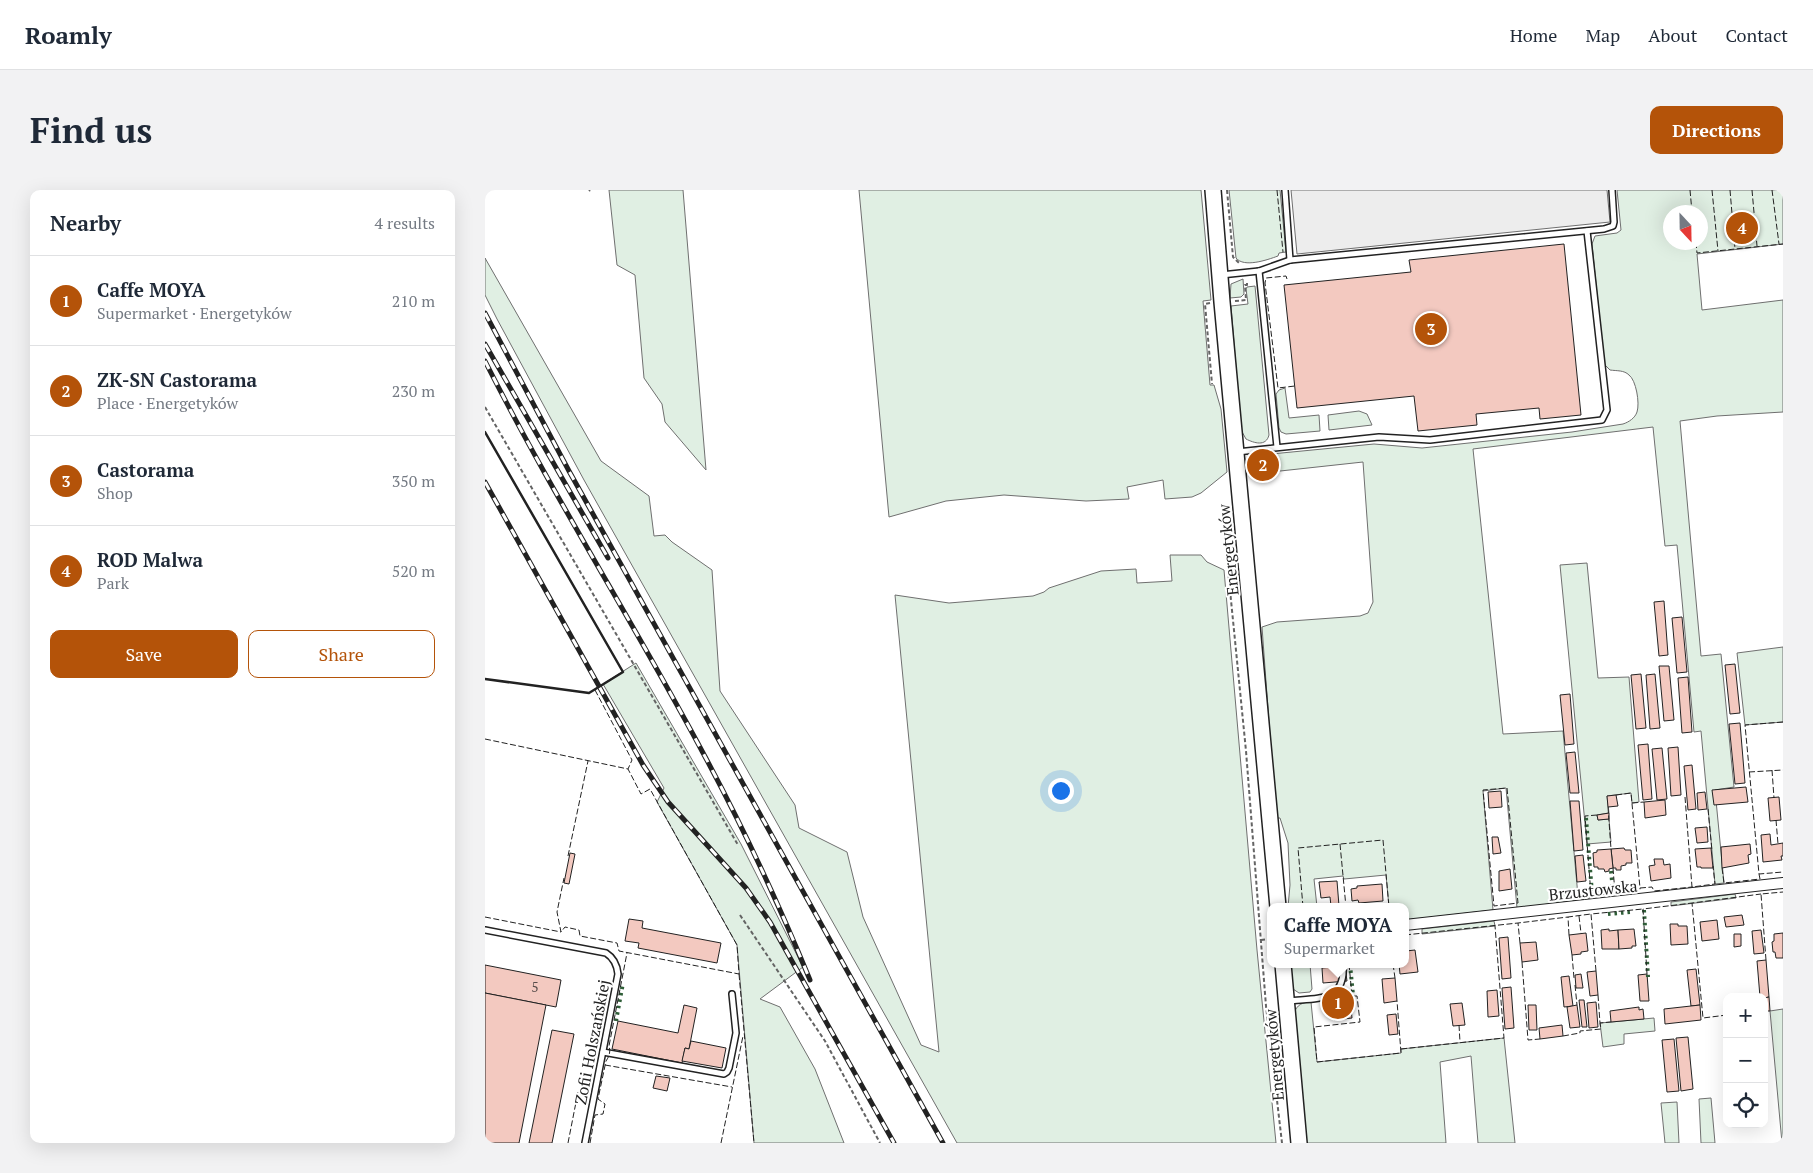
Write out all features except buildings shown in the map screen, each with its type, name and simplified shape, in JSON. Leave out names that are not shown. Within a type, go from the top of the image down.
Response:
[{"type":"main road","name":"Energetyków","points":[[1213,190],[1278,903]]},
{"type":"main road","name":"Energetyków","points":[[1283,968],[1299,1143]]},
{"type":"street","name":"Brzustowska","points":[[1409,925],[1783,884]]},
{"type":"lane","points":[[1285,190],[1290,260]]},
{"type":"lane","points":[[1220,275],[1259,271],[1290,260],[1604,229],[1613,226],[1615,218],[1612,190]]},
{"type":"lane","points":[[1236,452],[1379,436],[1430,440],[1602,420],[1607,410],[1587,230]]},
{"type":"lane","points":[[1259,271],[1277,447]]},
{"type":"lane","name":"Zofii Holszańskiej","points":[[485,930],[606,953],[616,963],[619,974],[585,1143]]},
{"type":"lane","points":[[1286,1001],[1322,997],[1334,992],[1343,983],[1343,968]]},
{"type":"lane","points":[[603,1052],[725,1074],[729,1068],[736,1033],[732,994]]},
{"type":"path","points":[[485,407],[738,845]]},
{"type":"path","points":[[1228,570],[1247,751],[1266,1006],[1282,1143]]},
{"type":"path","points":[[740,915],[825,1041],[880,1143]]},
{"type":"path","points":[[1261,940],[1267,939]]},
{"type":"green space","points":[[609,190],[683,190],[706,470],[665,422],[662,404],[644,378],[635,275],[617,265]]},
{"type":"green space","points":[[859,190],[1201,190],[1211,300],[1203,301],[1210,385],[1214,385],[1221,409],[1227,472],[1201,493],[1192,497],[1165,499],[1163,480],[1127,487],[1129,499],[1086,501],[1004,495],[946,501],[889,517]]},
{"type":"green space","points":[[1229,190],[1280,190],[1286,252],[1250,263],[1236,258]]},
{"type":"green space","points":[[1617,190],[1783,190],[1783,244],[1697,254],[1702,310],[1783,300],[1783,412],[1717,416],[1680,421],[1701,656],[1721,654],[1734,787],[1715,790],[1724,883],[1715,884],[1701,731],[1694,732],[1677,545],[1665,546],[1653,427],[1473,449],[1503,734],[1563,731],[1578,896],[1590,895],[1589,899],[1517,908],[1506,788],[1483,791],[1493,910],[1409,920],[1409,903],[1389,903],[1386,875],[1344,879],[1343,876],[1314,879],[1317,903],[1288,903],[1290,885],[1288,843],[1280,818],[1276,818],[1262,627],[1277,622],[1360,616],[1368,613],[1373,602],[1363,462],[1271,472],[1254,458],[1261,455],[1374,444],[1422,448],[1572,432],[1623,424],[1630,421],[1635,416],[1638,408],[1634,382],[1627,373],[1610,370],[1604,364],[1592,244],[1595,236],[1617,233],[1621,230]]},
{"type":"green space","points":[[485,258],[601,461],[649,496],[654,536],[665,535],[712,570],[720,691],[795,805],[799,828],[847,852],[863,917],[921,1045],[939,1052],[895,595],[949,603],[1033,596],[1049,588],[1101,571],[1136,569],[1137,583],[1172,581],[1170,555],[1201,555],[1207,562],[1224,570],[1276,1143],[957,1143],[584,480],[497,319],[485,295]]},
{"type":"green space","points":[[1243,279],[1244,294],[1241,297],[1230,298],[1231,284]]},
{"type":"green space","points":[[1255,286],[1269,435],[1263,443],[1246,439],[1241,430],[1231,306],[1248,304],[1246,289],[1247,287]]},
{"type":"green space","points":[[1285,388],[1289,418],[1319,415],[1320,431],[1286,434],[1281,432],[1276,394],[1279,390]]},
{"type":"green space","points":[[1359,411],[1367,414],[1372,425],[1329,430],[1328,415]]},
{"type":"green space","points":[[1587,563],[1598,678],[1629,677],[1639,802],[1632,803],[1631,793],[1607,796],[1609,813],[1597,815],[1598,820],[1609,819],[1611,842],[1587,844],[1560,565]]},
{"type":"green space","points":[[1783,647],[1783,722],[1745,725],[1737,653]]},
{"type":"green space","points":[[636,663],[741,844],[803,967],[760,999],[780,1007],[815,1069],[844,1143],[754,1143],[737,945],[657,802],[664,788],[603,684]]},
{"type":"green space","points":[[1735,894],[1736,898],[1671,906],[1671,902]]},
{"type":"green space","points":[[1494,921],[1495,926],[1422,934],[1422,929]]},
{"type":"green space","points":[[1290,968],[1310,968],[1312,989],[1310,992],[1299,993],[1293,989]]},
{"type":"green space","points":[[1311,1002],[1317,1062],[1401,1053],[1401,1049],[1504,1038],[1515,1143],[1478,1143],[1471,1056],[1440,1062],[1446,1143],[1305,1143],[1294,1013],[1300,1005]]},
{"type":"green space","points":[[1783,1009],[1783,1143],[1782,1143],[1770,1011]]},
{"type":"green space","points":[[1654,1018],[1655,1031],[1624,1034],[1624,1044],[1603,1047],[1600,1023]]},
{"type":"green space","points":[[1711,1098],[1715,1143],[1701,1143],[1699,1099]]},
{"type":"green space","points":[[1677,1102],[1679,1143],[1665,1143],[1661,1103]]},
{"type":"shaded area","points":[[1291,190],[1607,190],[1610,222],[1297,254]]},
{"type":"railway","points":[[485,313],[569,471],[943,1143]]},
{"type":"railway","points":[[485,344],[608,558]]},
{"type":"railway","points":[[485,361],[537,460],[717,779],[759,864],[810,980]]},
{"type":"railway","points":[[485,482],[643,765],[668,802],[746,888],[770,922],[894,1143]]},
{"type":"hedge","points":[[1586,818],[1592,893]]},
{"type":"hedge","points":[[1611,871],[1613,891]]},
{"type":"hedge","points":[[1644,910],[1648,977]]},
{"type":"hedge","points":[[1608,914],[1631,912]]},
{"type":"hedge","points":[[1350,968],[1353,995]]},
{"type":"hedge","points":[[616,1021],[623,983]]},
{"type":"fence","points":[[1277,190],[1283,252]]},
{"type":"fence","points":[[1690,190],[1691,205]]},
{"type":"fence","points":[[1712,190],[1718,251]]},
{"type":"fence","points":[[1730,190],[1735,249]]},
{"type":"fence","points":[[1752,190],[1757,246]]},
{"type":"fence","points":[[1772,190],[1779,244]]},
{"type":"fence","points":[[1697,250],[1697,253],[1783,244]]},
{"type":"fence","points":[[1287,279],[1286,276],[1266,278],[1265,283],[1278,388],[1295,386]]},
{"type":"fence","points":[[595,690],[632,760],[628,769]]},
{"type":"fence","points":[[1783,722],[1745,725],[1759,874],[1783,872]]},
{"type":"fence","points":[[485,739],[628,769],[641,794],[650,789],[737,945],[739,974],[619,951],[617,943],[580,936],[579,930],[565,927],[561,932]]},
{"type":"fence","points":[[568,856],[588,761]]},
{"type":"fence","points":[[1772,770],[1774,798]]},
{"type":"fence","points":[[1749,772],[1783,770]]},
{"type":"fence","points":[[1507,788],[1518,903],[1494,906],[1483,790],[1507,788]]},
{"type":"fence","points":[[1616,795],[1631,793],[1640,888],[1652,887],[1654,891],[1692,887]]},
{"type":"fence","points":[[1685,797],[1692,887],[1715,884],[1713,866]]},
{"type":"fence","points":[[1632,803],[1644,802]]},
{"type":"fence","points":[[1608,807],[1611,849]]},
{"type":"fence","points":[[1708,809],[1712,851]]},
{"type":"fence","points":[[1597,815],[1585,816],[1591,895],[1599,892],[1600,895],[1615,893]]},
{"type":"fence","points":[[1776,820],[1778,844]]},
{"type":"fence","points":[[1303,903],[1298,848],[1383,840],[1389,903]]},
{"type":"fence","points":[[1340,844],[1346,903]]},
{"type":"fence","points":[[1613,868],[1615,893],[1640,890],[1640,888]]},
{"type":"fence","points":[[1722,868],[1724,883],[1760,879],[1759,874]]},
{"type":"fence","points":[[485,917],[561,932],[557,912],[564,878]]},
{"type":"fence","points":[[1766,960],[1761,894],[1783,892]]},
{"type":"fence","points":[[1723,1016],[1703,1018],[1692,903],[1761,894]]},
{"type":"fence","points":[[1647,974],[1643,909],[1692,903]]},
{"type":"fence","points":[[1596,971],[1591,914],[1643,909]]},
{"type":"fence","points":[[1569,935],[1568,917],[1591,914]]},
{"type":"fence","points":[[1579,916],[1581,933]]},
{"type":"fence","points":[[1520,943],[1518,923],[1568,917]]},
{"type":"fence","points":[[1409,935],[1518,923]]},
{"type":"fence","points":[[1401,1049],[1504,1038],[1495,926]]},
{"type":"fence","points":[[590,1143],[595,1115],[603,1114],[605,1104],[598,1099],[610,1050],[609,1046],[627,953]]},
{"type":"fence","points":[[1572,955],[1574,978]]},
{"type":"fence","points":[[1522,962],[1528,1040],[1540,1039]]},
{"type":"fence","points":[[1349,968],[1352,996],[1357,996],[1360,1022],[1314,1027],[1317,1062],[1401,1053],[1397,1001]]},
{"type":"fence","points":[[1394,968],[1395,978]]},
{"type":"fence","points":[[739,974],[754,1143]]},
{"type":"fence","points":[[1575,985],[1577,1005]]},
{"type":"fence","points":[[1598,995],[1600,1023],[1611,1022]]},
{"type":"fence","points":[[1563,1036],[1580,1033],[1580,1031],[1601,1029],[1600,1023]]},
{"type":"fence","points":[[1459,1025],[1460,1042]]},
{"type":"fence","points":[[721,1143],[743,1036]]},
{"type":"fence","points":[[605,1065],[732,1087]]},
{"type":"fence","points":[[568,1143],[578,1092]]},
{"type":"wall","points":[[485,432],[623,672],[589,693],[485,679]]},
{"type":"place","name":"ROD Malwa","points":[[1742,228]]},
{"type":"place","name":"Castorama","points":[[1431,329]]},
{"type":"place","name":"ZK-SN Castorama","points":[[1263,465]]},
{"type":"place","name":"Caffe MOYA","points":[[1338,1003]]}]
